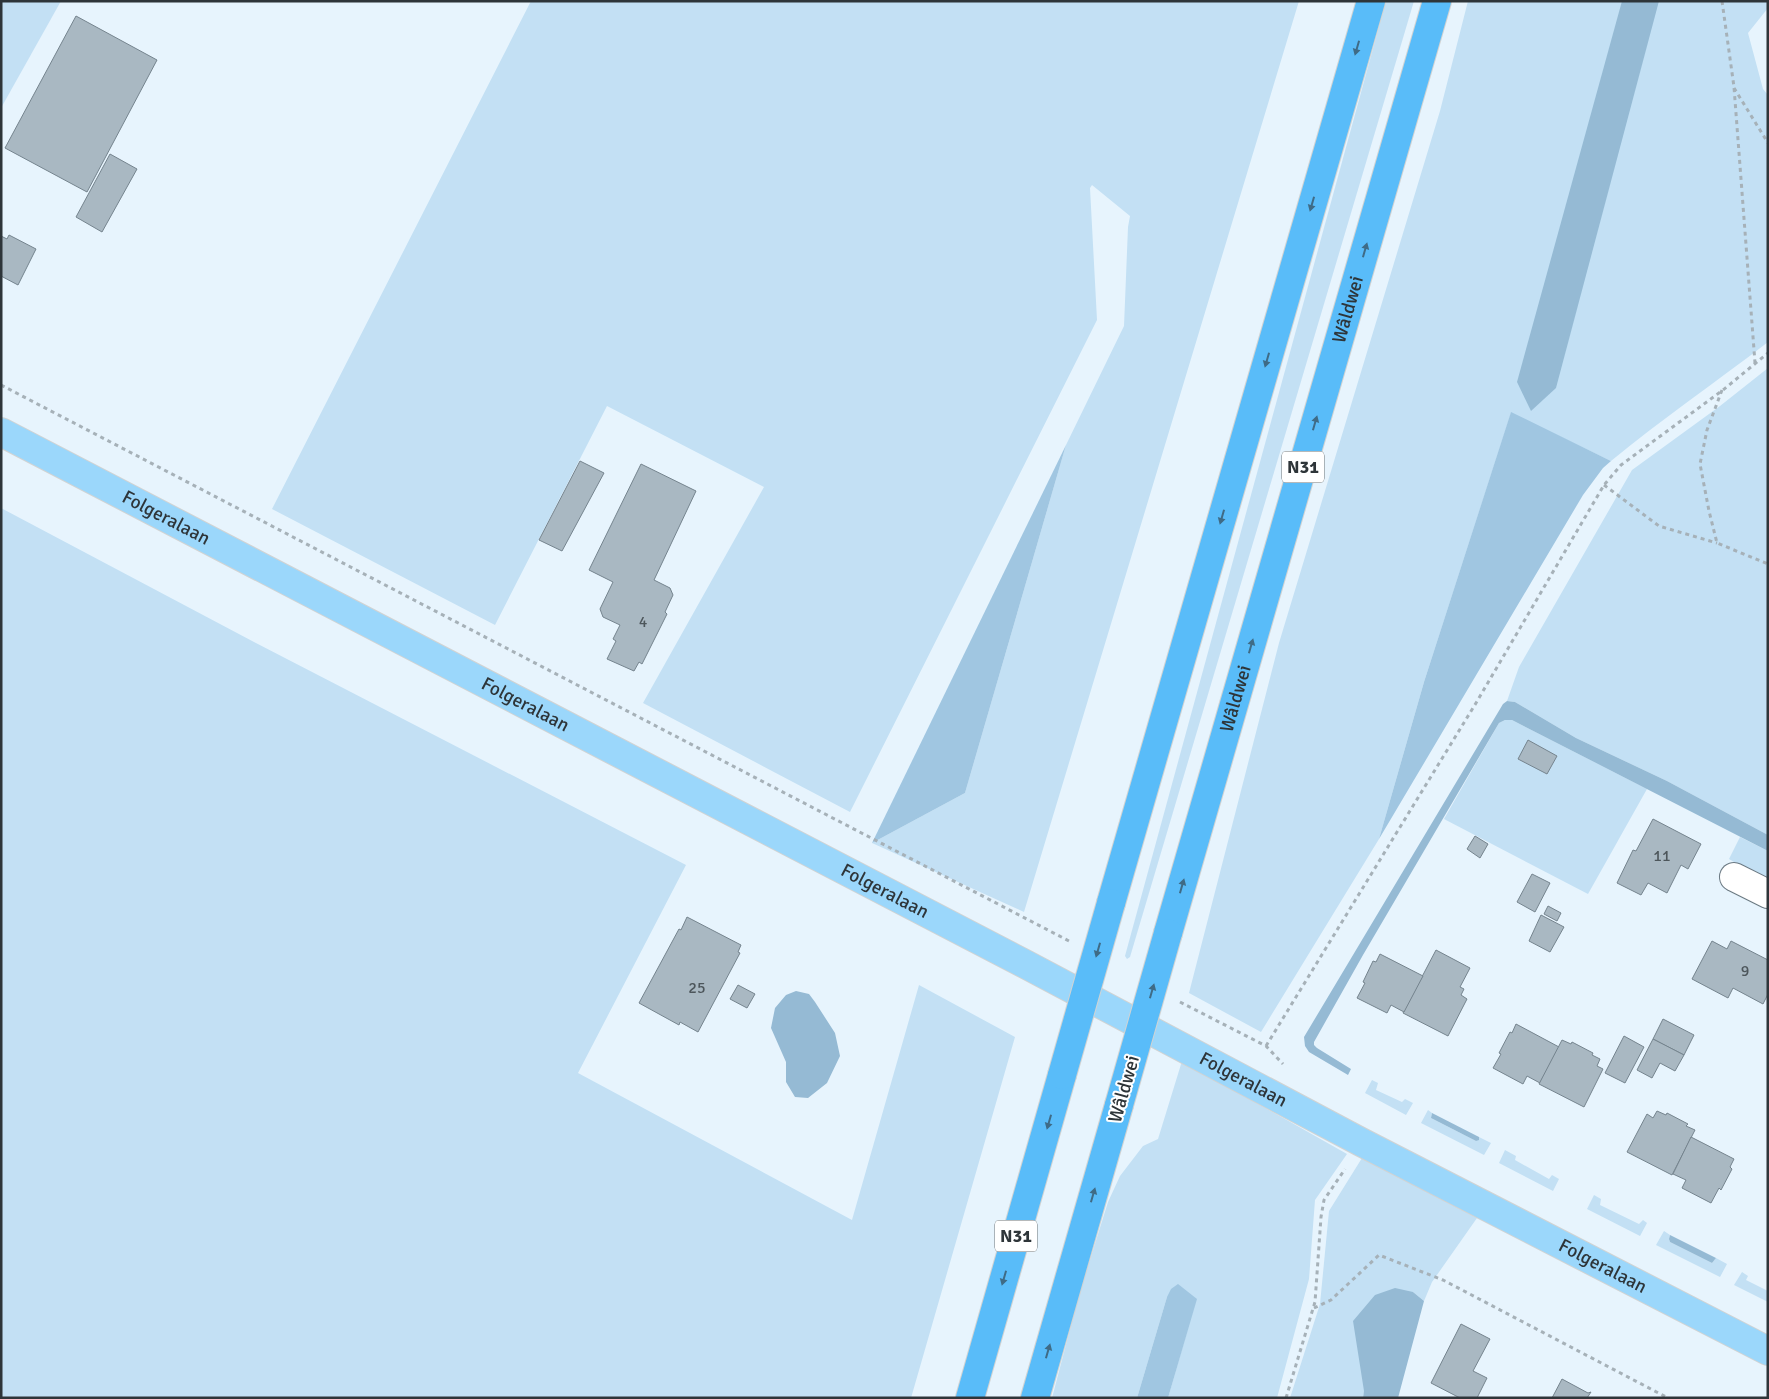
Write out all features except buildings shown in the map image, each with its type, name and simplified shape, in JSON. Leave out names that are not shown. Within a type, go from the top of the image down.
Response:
[{"type":"highway","name":"N31","points":[[970,1398],[1371,1]]},
{"type":"highway","name":"Wâldwei","points":[[1035,1398],[1437,1]]},
{"type":"main road","name":"Folgeralaan","points":[[1,432],[1016,960],[1361,1142],[1768,1351]]},
{"type":"street","points":[[1734,877],[1768,894]]},
{"type":"path","points":[[1722,1],[1734,87],[1755,364]]},
{"type":"path","points":[[1734,87],[1768,143]]},
{"type":"path","points":[[1173,998],[1266,1046],[1476,703],[1604,485],[1621,465],[1723,390],[1768,353]]},
{"type":"path","points":[[1,384],[1072,943]]},
{"type":"path","points":[[1717,543],[1700,464],[1707,430],[1723,390]]},
{"type":"path","points":[[1604,485],[1659,526],[1717,543],[1768,564]]},
{"type":"path","points":[[1286,1398],[1314,1308],[1324,1200],[1354,1156],[1361,1142]]},
{"type":"path","points":[[1314,1308],[1331,1300],[1380,1255],[1443,1280],[1668,1398]]},
{"type":"shaded area","points":[[1,1],[61,1],[1,108]]},
{"type":"shaded area","points":[[531,1],[1299,1],[1024,912],[872,843],[965,793],[1066,445],[1124,326],[1130,216],[1092,185],[1090,188],[1097,320],[850,812],[643,703],[764,487],[607,406],[495,625],[272,509]]},
{"type":"shaded area","points":[[1386,1],[1414,1],[1130,957],[1127,959],[1125,956]]},
{"type":"shaded area","points":[[1468,1],[1768,1],[1768,8],[1748,33],[1763,89],[1768,95],[1768,342],[1611,461],[1511,413],[1424,682],[1379,839],[1261,1032],[1189,993],[1279,643],[1440,111]]},
{"type":"shaded area","points":[[1622,1],[1659,1],[1556,388],[1531,411],[1517,382]]},
{"type":"shaded area","points":[[1768,368],[1768,835],[1667,781],[1576,738],[1515,702],[1507,701],[1519,667],[1632,470],[1720,406]]},
{"type":"shaded area","points":[[1511,412],[1611,461],[1603,468],[1583,495],[1379,839],[1424,682]]},
{"type":"shaded area","points":[[1066,445],[965,793],[872,843]]},
{"type":"shaded area","points":[[1,508],[254,642],[686,865],[578,1073],[852,1220],[919,985],[1015,1037],[911,1398],[1,1398]]},
{"type":"shaded area","points":[[1507,701],[1515,702],[1576,738],[1667,781],[1768,835],[1768,851],[1512,720],[1505,720],[1499,723],[1314,1042],[1317,1048],[1351,1069],[1348,1075],[1309,1052],[1305,1046],[1304,1037],[1503,704]]},
{"type":"shaded area","points":[[1505,720],[1512,720],[1647,789],[1588,894],[1444,819],[1499,723]]},
{"type":"shaded area","points":[[1740,837],[1768,851],[1768,882],[1729,859]]},
{"type":"shaded area","points":[[796,991],[809,994],[815,1002],[835,1033],[840,1056],[827,1083],[808,1098],[795,1097],[786,1082],[786,1062],[771,1028],[775,1008],[786,995]]},
{"type":"shaded area","points":[[1182,1061],[1347,1154],[1315,1200],[1309,1279],[1277,1398],[1168,1398],[1196,1300],[1167,1297],[1137,1398],[1052,1398],[1079,1295],[1108,1202],[1120,1176],[1143,1146],[1158,1139]]},
{"type":"shaded area","points":[[1372,1080],[1378,1083],[1376,1090],[1402,1102],[1405,1099],[1413,1103],[1406,1115],[1365,1093]]},
{"type":"shaded area","points":[[1428,1110],[1432,1113],[1431,1118],[1476,1141],[1479,1137],[1491,1143],[1484,1155],[1421,1123]]},
{"type":"shaded area","points":[[1432,1113],[1479,1137],[1479,1140],[1476,1141],[1431,1118]]},
{"type":"shaded area","points":[[1505,1150],[1516,1156],[1515,1160],[1549,1179],[1552,1175],[1559,1179],[1553,1191],[1499,1163]]},
{"type":"shaded area","points":[[1362,1158],[1477,1218],[1432,1282],[1424,1301],[1413,1292],[1364,1392],[1363,1398],[1290,1398],[1320,1304],[1329,1211]]},
{"type":"shaded area","points":[[1594,1195],[1601,1199],[1600,1205],[1639,1224],[1643,1220],[1647,1223],[1640,1236],[1587,1209]]},
{"type":"shaded area","points":[[1664,1231],[1670,1235],[1670,1242],[1712,1263],[1716,1258],[1727,1264],[1720,1277],[1656,1245]]},
{"type":"shaded area","points":[[1670,1235],[1716,1258],[1712,1263],[1670,1242]]},
{"type":"shaded area","points":[[1742,1272],[1748,1276],[1746,1280],[1768,1291],[1768,1302],[1734,1285]]},
{"type":"shaded area","points":[[1178,1284],[1197,1299],[1168,1398],[1137,1398],[1167,1297],[1171,1289]]},
{"type":"shaded area","points":[[1395,1288],[1413,1292],[1424,1301],[1398,1398],[1363,1398],[1364,1391],[1353,1321],[1375,1295]]}]
